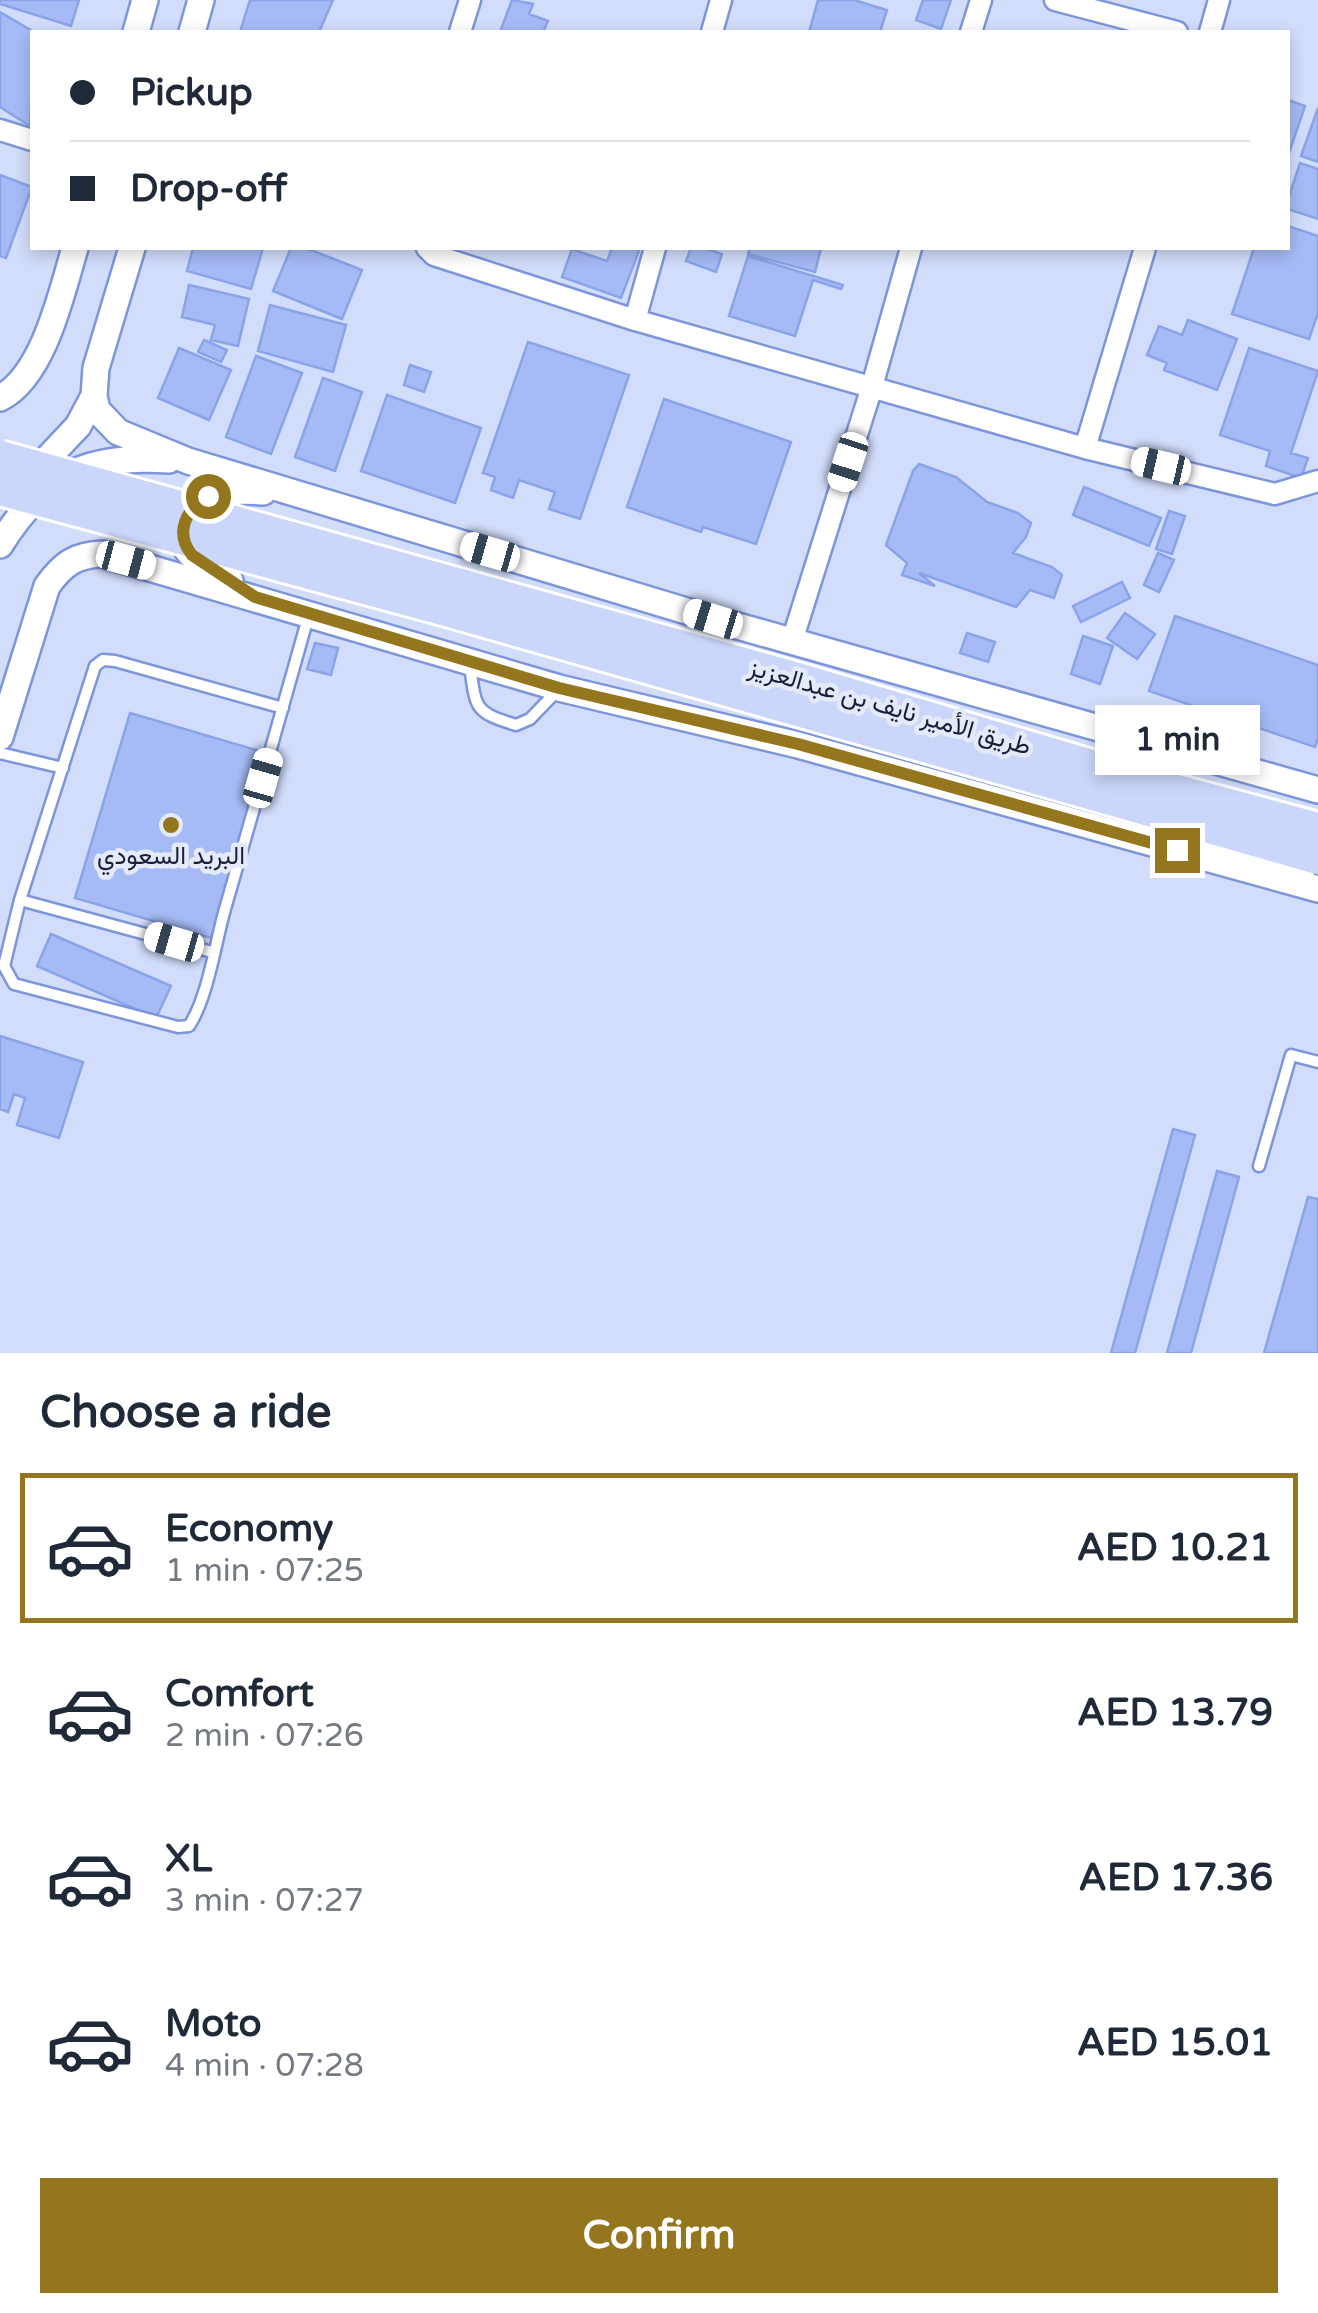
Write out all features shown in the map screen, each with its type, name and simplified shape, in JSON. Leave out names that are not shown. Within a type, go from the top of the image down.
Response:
[{"type":"main road","name":"طريق الأمير نايف بن عبدالعزيز","points":[[0,457],[787,676],[1168,789],[1318,829]]},
{"type":"main road","name":"طريق الأمير نايف بن عبدالعزيز","points":[[0,492],[443,610],[1318,858]]},
{"type":"street","points":[[137,30],[145,0]]},
{"type":"street","points":[[193,30],[201,0]]},
{"type":"street","points":[[461,30],[470,0]]},
{"type":"street","points":[[713,30],[721,0]]},
{"type":"street","points":[[972,30],[980,0]]},
{"type":"street","points":[[1054,0],[1169,30]]},
{"type":"street","points":[[1211,30],[1220,0]]},
{"type":"street","points":[[0,130],[30,139]]},
{"type":"street","points":[[0,398],[24,378],[41,347],[74,250]]},
{"type":"street","points":[[131,250],[96,368],[97,410],[118,432],[188,461],[303,496],[792,641],[1318,790]]},
{"type":"street","points":[[429,250],[434,255],[635,320],[1085,448],[1275,494],[1318,480]]},
{"type":"street","points":[[635,320],[653,250]]},
{"type":"street","points":[[792,641],[910,250]]},
{"type":"street","points":[[1085,448],[1144,250]]},
{"type":"street","points":[[0,492],[34,475],[78,426],[94,396]]},
{"type":"street","points":[[0,545],[40,495],[80,467],[108,460],[188,461]]},
{"type":"street","points":[[255,597],[192,555],[182,537],[188,514],[198,502],[218,493],[238,490],[303,496]]},
{"type":"street","points":[[0,736],[47,586],[59,569],[80,554],[102,554],[559,688],[798,744],[1318,888]]},
{"type":"lane","points":[[283,708],[115,660],[103,660],[95,666],[20,900],[4,966],[14,984],[178,1027],[189,1026],[196,1016],[310,613]]},
{"type":"lane","points":[[470,660],[475,704],[486,715],[516,724],[530,719],[559,688]]},
{"type":"lane","points":[[0,753],[63,768]]},
{"type":"lane","points":[[20,900],[212,952]]},
{"type":"lane","points":[[1259,1166],[1292,1055],[1318,1062]]},
{"type":"building","points":[[0,0],[79,0],[71,26],[0,4]]},
{"type":"building","points":[[250,0],[333,0],[320,30],[241,30]]},
{"type":"building","points":[[512,0],[533,4],[529,14],[548,21],[544,30],[501,30]]},
{"type":"building","points":[[818,0],[854,0],[887,10],[881,30],[810,30]]},
{"type":"building","points":[[923,0],[951,0],[941,29],[916,20]]},
{"type":"building","points":[[0,12],[31,30],[30,126],[0,107]]},
{"type":"building","points":[[1290,101],[1305,106],[1290,150]]},
{"type":"building","points":[[1318,108],[1318,162],[1301,156]]},
{"type":"building","points":[[1300,163],[1318,169],[1318,219],[1290,210],[1290,193]]},
{"type":"building","points":[[0,175],[30,186],[30,192],[6,258],[0,256]]},
{"type":"building","points":[[1290,227],[1318,236],[1318,313],[1309,339],[1232,314],[1253,250],[1290,250]]},
{"type":"building","points":[[192,250],[262,250],[251,289],[187,271]]},
{"type":"building","points":[[290,250],[311,250],[362,270],[342,319],[273,291]]},
{"type":"building","points":[[572,250],[607,261],[611,250],[639,250],[621,298],[562,277]]},
{"type":"building","points":[[690,250],[722,254],[716,272],[686,261]]},
{"type":"building","points":[[749,250],[820,250],[815,272],[748,254]]},
{"type":"building","points":[[748,256],[843,285],[841,289],[813,280],[795,336],[729,316]]},
{"type":"building","points":[[189,285],[249,299],[238,346],[211,340],[215,325],[182,317]]},
{"type":"building","points":[[270,305],[346,325],[333,372],[258,351]]},
{"type":"building","points":[[1188,320],[1237,339],[1217,390],[1164,370],[1167,363],[1147,355],[1159,326],[1182,335]]},
{"type":"building","points":[[204,340],[227,350],[221,362],[198,352]]},
{"type":"building","points":[[528,342],[629,375],[580,519],[549,509],[555,492],[519,480],[513,498],[491,490],[495,477],[483,473]]},
{"type":"building","points":[[179,348],[231,370],[209,420],[158,398]]},
{"type":"building","points":[[1249,348],[1318,371],[1291,453],[1308,458],[1301,478],[1266,466],[1270,451],[1220,435]]},
{"type":"building","points":[[256,356],[302,373],[271,454],[226,437]]},
{"type":"building","points":[[410,365],[431,372],[424,392],[404,385]]},
{"type":"building","points":[[323,378],[362,392],[335,471],[295,457]]},
{"type":"building","points":[[387,395],[481,428],[455,503],[361,471]]},
{"type":"building","points":[[664,399],[791,442],[756,544],[703,527],[701,532],[627,507]]},
{"type":"building","points":[[919,464],[956,477],[987,502],[1018,513],[1031,523],[1013,553],[1052,567],[1062,575],[1054,598],[1030,590],[1016,607],[919,573],[935,586],[902,575],[907,563],[886,545]]},
{"type":"building","points":[[1084,487],[1161,518],[1149,546],[1073,515]]},
{"type":"building","points":[[1169,511],[1185,516],[1172,554],[1156,549]]},
{"type":"building","points":[[1158,553],[1174,560],[1159,592],[1144,585]]},
{"type":"building","points":[[1122,582],[1130,598],[1081,622],[1073,606]]},
{"type":"building","points":[[1125,613],[1155,634],[1137,659],[1107,638]]},
{"type":"building","points":[[1175,616],[1318,665],[1315,747],[1149,691]]},
{"type":"building","points":[[967,633],[995,642],[988,662],[960,653]]},
{"type":"building","points":[[1083,636],[1113,646],[1100,684],[1071,674]]},
{"type":"building","points":[[315,643],[338,648],[331,675],[307,669]]},
{"type":"building","name":"البريد السعودي","points":[[130,713],[266,753],[211,938],[75,898]]},
{"type":"building","points":[[51,934],[171,986],[156,1018],[37,966]]},
{"type":"building","points":[[0,1036],[83,1062],[59,1138],[17,1125],[25,1098],[14,1094],[8,1112],[0,1109]]},
{"type":"building","points":[[1173,1129],[1195,1135],[1135,1353],[1111,1353]]},
{"type":"building","points":[[1217,1171],[1239,1177],[1191,1353],[1167,1353]]},
{"type":"building","points":[[1308,1197],[1318,1199],[1318,1353],[1264,1353]]},
{"type":"place","name":"البريد السعودي","points":[[171,825]]},
{"type":"route","points":[[208,496],[188,514],[182,533],[185,547],[255,597],[559,688],[798,744],[1177,850]]}]
